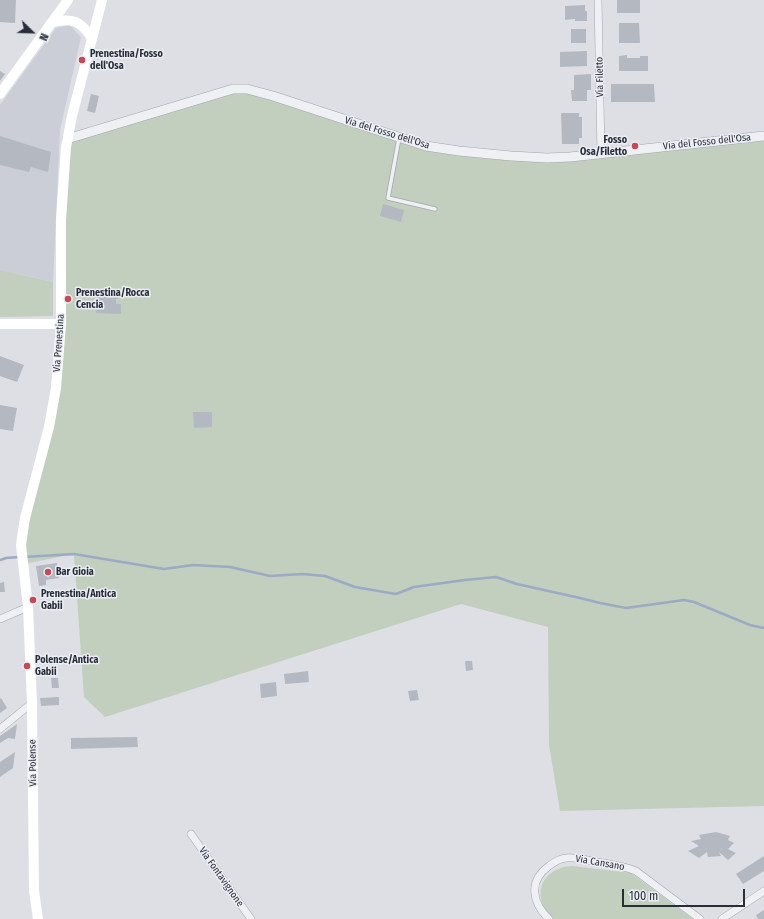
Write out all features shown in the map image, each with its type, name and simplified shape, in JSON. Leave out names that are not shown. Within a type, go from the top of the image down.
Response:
[{"type":"main road","points":[[0,94],[68,0]]},
{"type":"main road","name":"Via Prenestina","points":[[28,607],[22,545],[23,531],[25,518],[49,427],[56,388],[62,324],[62,220],[67,139],[91,37],[102,0]]},
{"type":"main road","points":[[52,22],[66,20],[74,21],[82,25],[91,37]]},
{"type":"main road","points":[[0,324],[62,324]]},
{"type":"main road","name":"Via Polense","points":[[28,607],[32,703],[34,891],[38,919]]},
{"type":"street","name":"Via Filetto","points":[[598,0],[601,154]]},
{"type":"street","name":"Via del Fosso dell'Osa","points":[[67,139],[233,89],[247,89],[273,96],[426,146],[482,154],[547,158],[601,154],[764,136]]},
{"type":"street","points":[[0,619],[28,607]]},
{"type":"street","points":[[0,729],[32,703]]},
{"type":"street","name":"Via Fontavignone","points":[[191,834],[251,919]]},
{"type":"street","name":"Via Cansano","points":[[549,919],[542,912],[537,902],[535,891],[536,885],[546,868],[561,859],[568,858],[625,867],[636,871],[700,919]]},
{"type":"street","points":[[722,919],[764,891]]},
{"type":"lane","points":[[399,137],[388,198],[434,209]]},
{"type":"shaded area","points":[[70,25],[81,37],[60,130],[53,282],[0,270],[0,105],[56,28]]},
{"type":"green space","points":[[247,89],[426,146],[547,158],[764,136],[764,806],[560,811],[549,745],[548,627],[461,604],[105,717],[84,697],[74,554],[24,564],[21,545],[56,388],[67,139]]},
{"type":"green space","points":[[0,270],[53,282],[53,316],[0,317]]},
{"type":"green space","points":[[573,866],[631,873],[693,919],[554,919],[548,913],[541,900],[542,886],[550,873],[560,868]]},
{"type":"building","points":[[0,0],[16,0],[15,23],[0,22]]},
{"type":"building","points":[[617,0],[640,0],[640,13],[617,13]]},
{"type":"building","points":[[585,5],[585,11],[587,11],[587,21],[575,21],[575,19],[565,20],[565,6]]},
{"type":"building","points":[[619,23],[639,23],[640,43],[619,43]]},
{"type":"building","points":[[571,29],[586,29],[586,43],[571,43]]},
{"type":"building","points":[[587,51],[587,66],[560,67],[560,52]]},
{"type":"building","points":[[627,55],[627,58],[640,58],[640,56],[648,56],[648,71],[619,71],[619,56]]},
{"type":"building","points":[[0,71],[5,74],[0,81]]},
{"type":"building","points":[[591,74],[591,90],[587,90],[587,101],[572,101],[571,90],[574,90],[574,75]]},
{"type":"building","points":[[611,84],[654,84],[655,102],[611,102]]},
{"type":"building","points":[[91,94],[99,96],[95,113],[87,111]]},
{"type":"building","points":[[561,113],[579,113],[579,117],[582,117],[582,138],[579,138],[579,144],[562,144]]},
{"type":"building","points":[[0,136],[51,152],[48,172],[31,167],[29,172],[0,165]]},
{"type":"building","points":[[383,204],[404,210],[401,222],[380,216]]},
{"type":"building","points":[[104,293],[118,293],[116,304],[121,304],[121,314],[96,313],[97,297],[104,297]]},
{"type":"building","points":[[0,356],[24,365],[17,382],[0,376]]},
{"type":"building","points":[[0,405],[17,408],[13,431],[0,429]]},
{"type":"building","points":[[193,412],[212,412],[212,427],[194,428]]},
{"type":"building","name":"Bar Gioia","points":[[57,563],[59,578],[46,580],[46,585],[39,586],[36,566]]},
{"type":"building","points":[[4,582],[5,592],[0,592],[0,583]]},
{"type":"building","points":[[465,661],[472,661],[473,670],[466,671]]},
{"type":"building","points":[[308,671],[309,682],[285,684],[284,674]]},
{"type":"building","points":[[51,678],[58,678],[59,688],[52,688]]},
{"type":"building","points":[[276,682],[277,696],[261,698],[260,684]]},
{"type":"building","points":[[417,690],[419,700],[410,701],[408,691]]},
{"type":"building","points":[[59,697],[59,705],[41,706],[40,698]]},
{"type":"building","points":[[1,698],[7,708],[0,713],[0,699]]},
{"type":"building","points":[[17,724],[15,739],[8,738],[0,743],[0,736]]},
{"type":"building","points":[[137,737],[138,747],[71,749],[71,738]]},
{"type":"building","points":[[15,752],[13,768],[0,777],[0,762]]},
{"type":"building","points":[[716,832],[730,836],[728,840],[734,843],[728,849],[736,853],[728,860],[719,852],[721,856],[708,857],[707,852],[699,858],[688,851],[699,846],[691,841],[701,839],[699,835]]},
{"type":"building","points":[[764,856],[764,871],[743,884],[736,874]]},
{"type":"building","points":[[764,910],[764,919],[758,919],[756,915]]},
{"type":"waterway","points":[[24,557],[74,554],[164,569],[193,565],[230,567],[270,576],[302,574],[325,576],[355,587],[396,594],[414,587],[496,577],[517,584],[626,608],[684,600],[694,602],[750,625],[764,628]]},
{"type":"waterway","points":[[0,560],[19,557]]},
{"type":"place","name":"Prenestina/Fosso dell'Osa","points":[[82,60]]},
{"type":"place","name":"Fosso Osa/Filetto","points":[[635,146]]},
{"type":"place","name":"Prenestina/Rocca Cencia","points":[[68,299]]},
{"type":"place","name":"Bar Gioia","points":[[48,572]]},
{"type":"place","name":"Prenestina/Antica Gabii","points":[[33,600]]},
{"type":"place","name":"Polense/Antica Gabii","points":[[27,666]]}]
